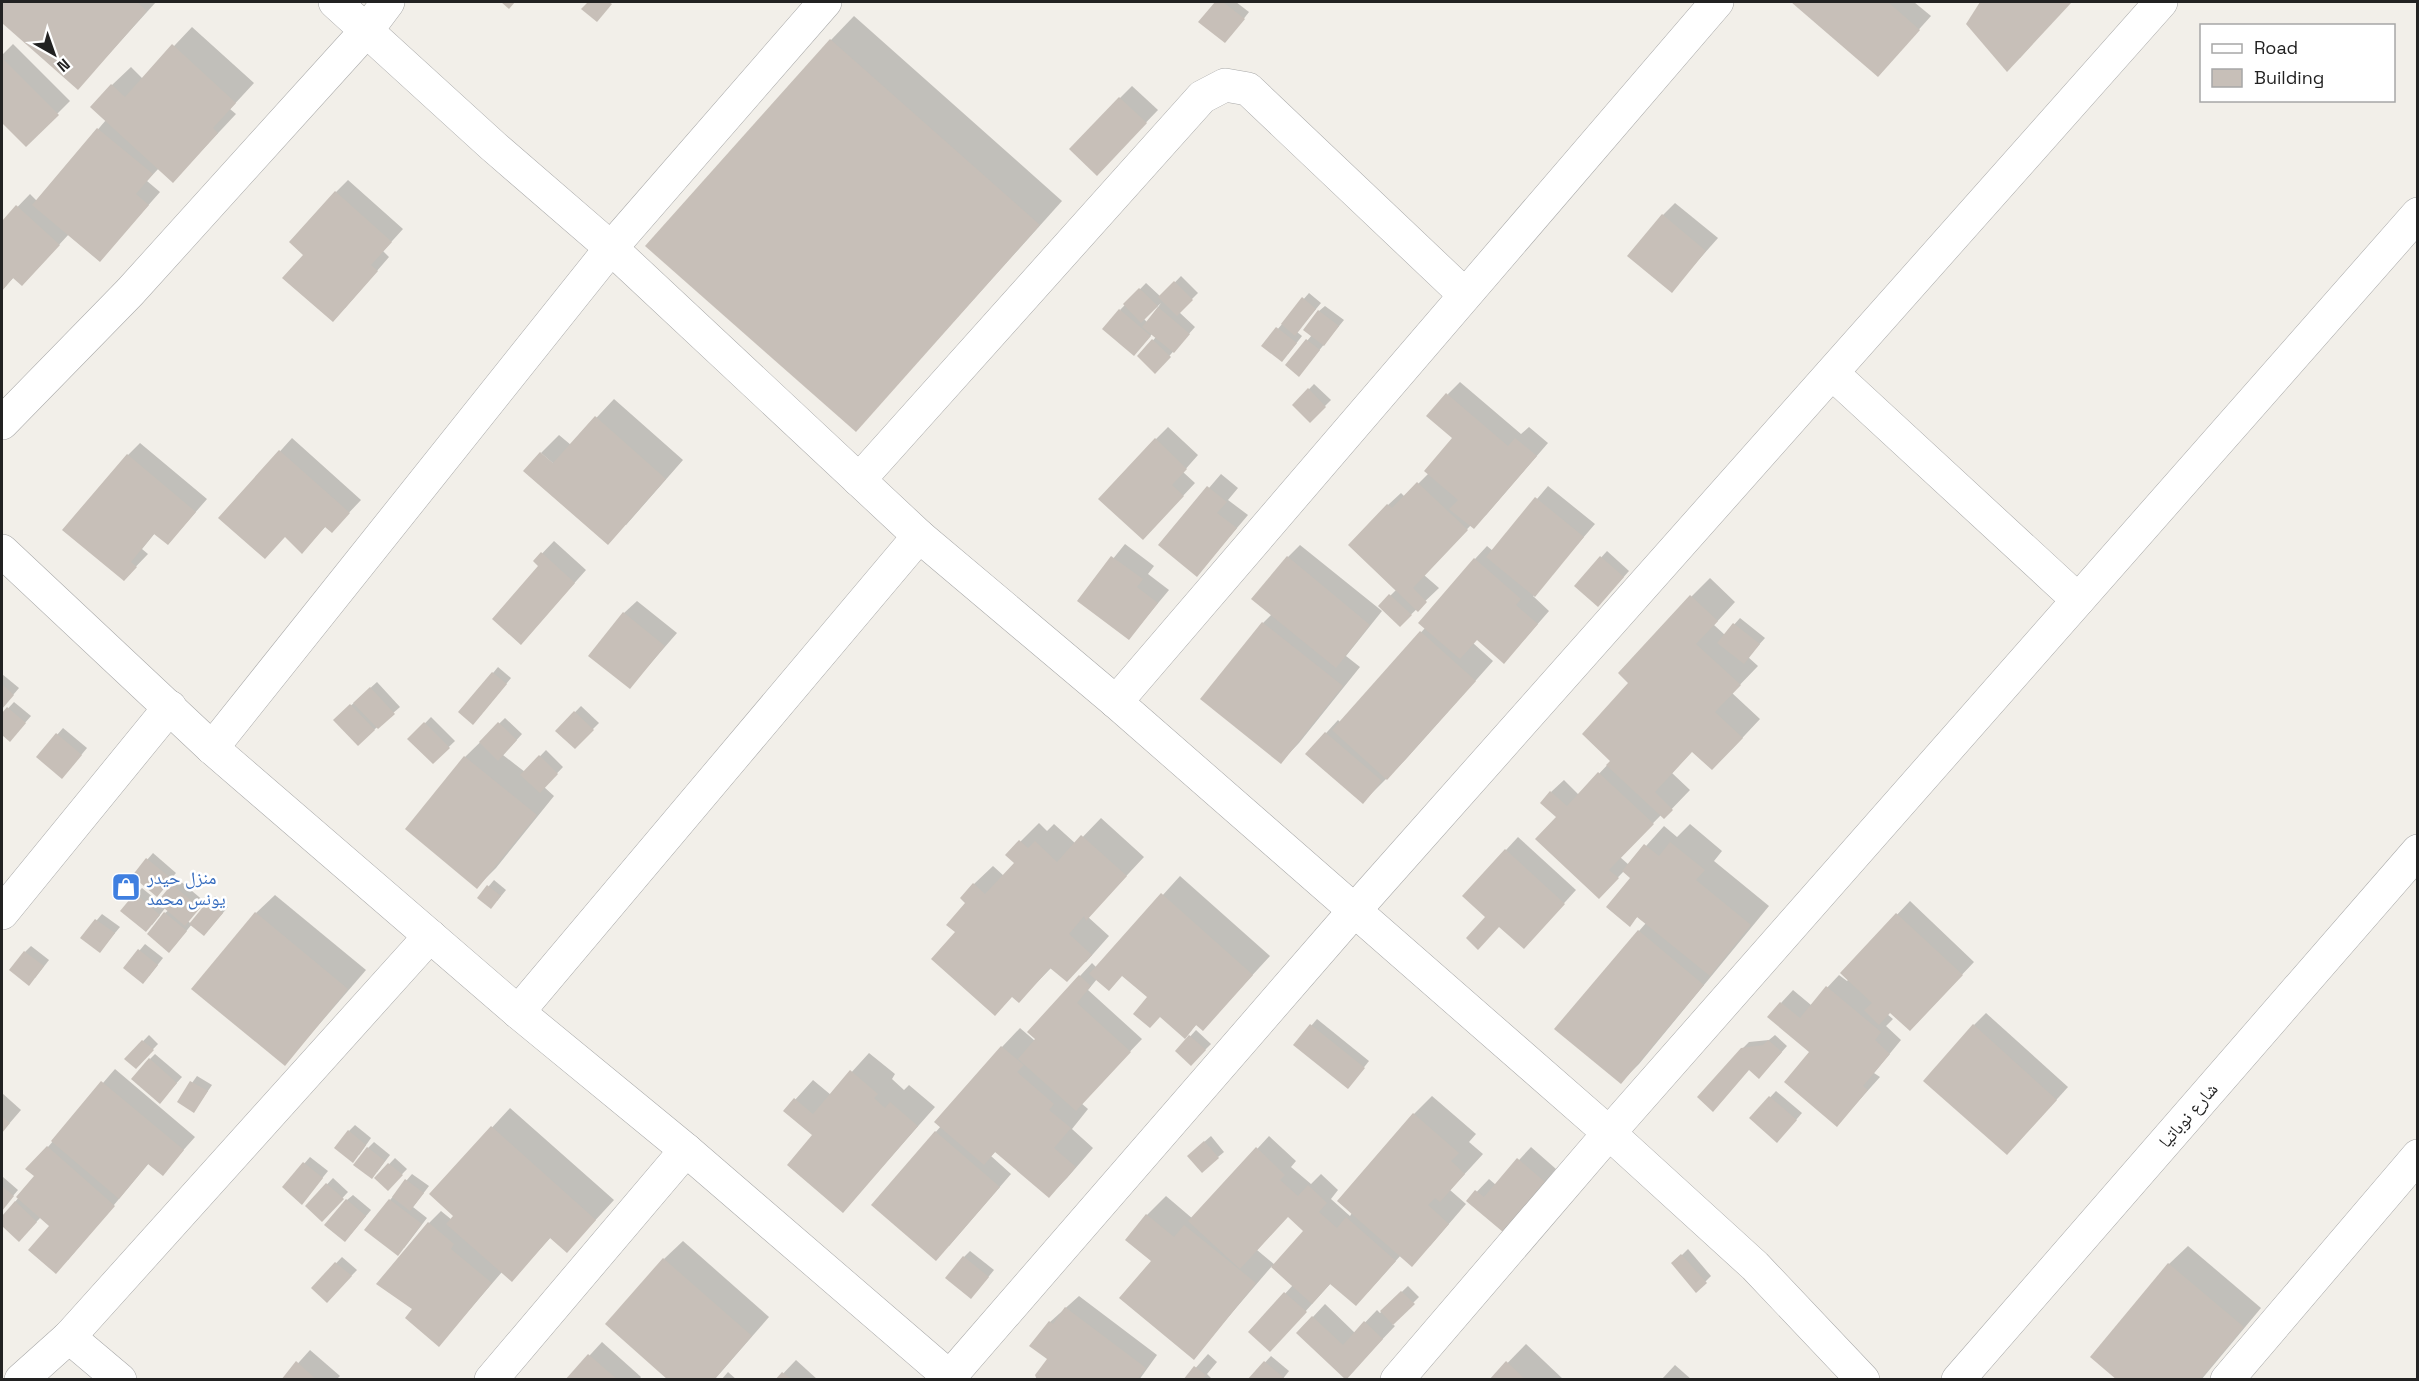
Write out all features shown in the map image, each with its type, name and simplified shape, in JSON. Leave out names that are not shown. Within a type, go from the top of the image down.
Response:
[{"type":"street","points":[[335,2],[493,146],[611,248],[919,536],[1116,702],[1609,1133],[1755,1266],[1863,1380]]},
{"type":"street","points":[[2,423],[130,292],[367,30],[388,2]]},
{"type":"street","points":[[212,748],[611,248],[825,2]]},
{"type":"street","points":[[1116,702],[1717,2]]},
{"type":"street","points":[[2,551],[212,748],[518,1012],[686,1150],[949,1378],[1354,911],[2161,2]]},
{"type":"street","points":[[860,480],[1202,97],[1225,85],[1248,89],[1464,294]]},
{"type":"street","points":[[1397,1380],[1609,1133],[2418,214]]},
{"type":"street","points":[[1832,374],[2078,600]]},
{"type":"street","points":[[518,1012],[919,536]]},
{"type":"street","points":[[2,913],[170,707]]},
{"type":"street","name":"شارع نوباتيا","points":[[1958,1380],[2418,851]]},
{"type":"street","points":[[21,1380],[69,1337],[430,936]]},
{"type":"street","points":[[491,1380],[686,1150]]},
{"type":"street","points":[[2227,1380],[2418,1156]]},
{"type":"street","points":[[69,1337],[120,1380]]},
{"type":"building","points":[[2,2],[137,2],[147,11],[78,90],[2,23]]},
{"type":"building","points":[[501,2],[515,2],[509,9]]},
{"type":"building","points":[[588,2],[612,4],[597,22],[581,9]]},
{"type":"building","points":[[1215,2],[1223,2],[1245,19],[1225,43],[1198,22]]},
{"type":"building","points":[[1791,2],[1888,2],[1920,30],[1878,77]]},
{"type":"building","points":[[1980,2],[2072,2],[2007,72],[1966,24]]},
{"type":"building","points":[[830,39],[1040,225],[856,432],[645,246]]},
{"type":"building","points":[[172,44],[236,103],[213,128],[218,133],[173,183],[90,107],[111,84],[125,97]]},
{"type":"building","points":[[2,58],[59,115],[26,147],[2,123]]},
{"type":"building","points":[[1119,97],[1147,123],[1097,176],[1069,149]]},
{"type":"building","points":[[97,128],[153,174],[136,194],[149,205],[100,262],[32,205]]},
{"type":"building","points":[[335,191],[392,242],[371,265],[378,271],[333,322],[282,278],[303,255],[289,242]]},
{"type":"building","points":[[16,205],[60,245],[22,286],[13,278],[2,291],[2,221]]},
{"type":"building","points":[[1662,214],[1706,251],[1672,293],[1627,256]]},
{"type":"building","points":[[1174,281],[1193,300],[1177,316],[1158,297]]},
{"type":"building","points":[[1139,288],[1158,306],[1141,323],[1123,304]]},
{"type":"building","points":[[1302,297],[1316,309],[1295,336],[1281,324]]},
{"type":"building","points":[[1158,307],[1190,334],[1174,353],[1142,327]]},
{"type":"building","points":[[1119,309],[1151,336],[1134,356],[1102,329]]},
{"type":"building","points":[[1318,310],[1339,326],[1324,346],[1303,330]]},
{"type":"building","points":[[1276,327],[1297,343],[1282,362],[1261,346]]},
{"type":"building","points":[[1152,339],[1171,357],[1155,374],[1137,356]]},
{"type":"building","points":[[1306,339],[1320,350],[1299,377],[1285,365]]},
{"type":"building","points":[[1308,388],[1326,407],[1310,423],[1292,405]]},
{"type":"building","points":[[1446,393],[1508,446],[1515,438],[1537,456],[1474,529],[1449,509],[1458,500],[1424,471],[1452,438],[1426,416]]},
{"type":"building","points":[[595,416],[666,479],[608,545],[523,471],[540,452],[553,463]]},
{"type":"building","points":[[1155,438],[1187,469],[1172,485],[1184,496],[1143,540],[1098,499]]},
{"type":"building","points":[[279,450],[350,513],[332,533],[325,527],[302,554],[285,537],[265,559],[218,518]]},
{"type":"building","points":[[127,454],[196,512],[168,545],[154,534],[131,562],[137,567],[124,581],[62,530]]},
{"type":"building","points":[[1417,482],[1468,530],[1413,588],[1427,602],[1418,612],[1348,545],[1387,504],[1392,508]]},
{"type":"building","points":[[1207,486],[1227,502],[1217,513],[1237,528],[1197,577],[1158,545]]},
{"type":"building","points":[[1535,497],[1584,537],[1535,597],[1486,557]]},
{"type":"building","points":[[541,552],[575,583],[521,645],[492,619],[538,566],[533,561]]},
{"type":"building","points":[[1111,556],[1143,579],[1137,587],[1158,603],[1129,640],[1077,601]]},
{"type":"building","points":[[1287,556],[1370,625],[1336,668],[1251,599]]},
{"type":"building","points":[[1600,556],[1624,577],[1598,607],[1574,586]]},
{"type":"building","points":[[1474,558],[1521,599],[1516,605],[1538,624],[1504,664],[1477,640],[1460,659],[1418,623]]},
{"type":"building","points":[[1389,594],[1412,615],[1400,627],[1378,606]]},
{"type":"building","points":[[1690,595],[1718,621],[1696,644],[1741,685],[1715,712],[1743,738],[1712,770],[1692,752],[1655,792],[1673,810],[1664,819],[1606,765],[1610,761],[1582,734],[1628,683],[1618,673]]},
{"type":"building","points":[[623,612],[665,646],[630,689],[588,656]]},
{"type":"building","points":[[1262,622],[1343,686],[1281,764],[1200,699]]},
{"type":"building","points":[[1733,623],[1760,644],[1744,664],[1717,643]]},
{"type":"building","points":[[1420,631],[1476,681],[1387,780],[1332,730]]},
{"type":"building","points":[[492,672],[507,684],[473,725],[458,712]]},
{"type":"building","points":[[2,684],[14,695],[2,709]]},
{"type":"building","points":[[370,687],[395,714],[378,729],[353,703]]},
{"type":"building","points":[[350,704],[375,730],[358,746],[333,720]]},
{"type":"building","points":[[7,707],[26,723],[10,742],[2,735],[2,713]]},
{"type":"building","points":[[574,711],[594,730],[575,749],[555,731]]},
{"type":"building","points":[[424,722],[450,748],[433,764],[407,739]]},
{"type":"building","points":[[498,722],[517,740],[498,761],[479,742]]},
{"type":"building","points":[[1325,732],[1382,781],[1363,804],[1305,754]]},
{"type":"building","points":[[56,733],[82,755],[62,779],[36,757]]},
{"type":"building","points":[[539,755],[558,774],[540,793],[520,775]]},
{"type":"building","points":[[464,756],[537,815],[477,889],[405,829]]},
{"type":"building","points":[[1598,772],[1654,824],[1609,870],[1619,878],[1599,899],[1535,839],[1556,817],[1540,803],[1550,791],[1567,806]]},
{"type":"building","points":[[1081,835],[1127,876],[1086,921],[1084,916],[1069,934],[1092,955],[1067,982],[1050,968],[1019,1003],[1012,997],[995,1016],[931,959],[955,932],[946,925],[965,903],[960,898],[973,883],[985,894],[1014,863],[1005,855],[1019,840],[1028,848],[1035,841],[1057,862]]},
{"type":"building","points":[[1670,842],[1705,870],[1696,880],[1751,925],[1710,976],[1637,917],[1630,927],[1606,907],[1630,878],[1622,871],[1644,844],[1659,856]]},
{"type":"building","points":[[1505,849],[1565,904],[1524,949],[1499,927],[1478,950],[1466,938],[1485,917],[1462,896]]},
{"type":"building","points":[[146,858],[172,879],[157,897],[132,876]]},
{"type":"building","points":[[172,884],[200,908],[185,926],[157,902]]},
{"type":"building","points":[[487,885],[501,896],[491,909],[477,898]]},
{"type":"building","points":[[135,893],[160,915],[146,932],[120,911]]},
{"type":"building","points":[[1161,893],[1253,975],[1203,1031],[1196,1025],[1185,1039],[1160,1017],[1150,1028],[1133,1014],[1147,997],[1122,976],[1109,991],[1089,974]]},
{"type":"building","points":[[208,901],[223,913],[204,936],[189,924]]},
{"type":"building","points":[[164,912],[187,931],[169,953],[147,934]]},
{"type":"building","points":[[255,912],[348,989],[285,1066],[191,989]]},
{"type":"building","points":[[1896,913],[1963,975],[1910,1031],[1890,1013],[1879,1025],[1864,1010],[1872,1003],[1840,973]]},
{"type":"building","points":[[95,919],[115,933],[100,953],[80,938]]},
{"type":"building","points":[[1638,930],[1704,985],[1621,1084],[1554,1029]]},
{"type":"building","points":[[138,949],[158,965],[143,984],[123,968]]},
{"type":"building","points":[[24,951],[44,966],[29,986],[9,970]]},
{"type":"building","points":[[1079,975],[1091,986],[1077,1003],[1131,1052],[1076,1111],[1018,1059],[1035,1039],[1027,1032]]},
{"type":"building","points":[[1826,986],[1881,1032],[1875,1040],[1890,1054],[1863,1086],[1868,1090],[1837,1127],[1784,1082],[1809,1052],[1767,1017],[1780,1002],[1800,1018]]},
{"type":"building","points":[[1310,1024],[1365,1068],[1348,1089],[1293,1045]]},
{"type":"building","points":[[1973,1024],[2057,1100],[2007,1155],[1923,1081]]},
{"type":"building","points":[[1189,1035],[1206,1050],[1191,1066],[1175,1051]]},
{"type":"building","points":[[142,1040],[154,1050],[136,1069],[124,1059]]},
{"type":"building","points":[[1768,1040],[1782,1052],[1759,1079],[1749,1070],[1713,1112],[1697,1097],[1741,1048],[1763,1045]]},
{"type":"building","points":[[1001,1046],[1024,1065],[1017,1072],[1054,1104],[1049,1110],[1071,1128],[1054,1148],[1076,1167],[1049,1198],[995,1152],[984,1165],[934,1122]]},
{"type":"building","points":[[149,1058],[177,1083],[160,1104],[131,1079]]},
{"type":"building","points":[[850,1070],[878,1094],[874,1098],[885,1108],[890,1102],[918,1126],[843,1213],[787,1165],[812,1135],[783,1111],[794,1098],[813,1114]]},
{"type":"building","points":[[101,1081],[184,1150],[163,1176],[148,1164],[119,1199],[51,1141]]},
{"type":"building","points":[[190,1081],[208,1091],[194,1113],[177,1102]]},
{"type":"building","points":[[1769,1096],[1797,1120],[1777,1143],[1749,1118]]},
{"type":"building","points":[[1413,1113],[1459,1153],[1451,1161],[1465,1174],[1440,1202],[1435,1198],[1428,1205],[1449,1224],[1412,1267],[1337,1201]]},
{"type":"building","points":[[2,1116],[10,1123],[2,1133]]},
{"type":"building","points":[[491,1126],[596,1220],[567,1253],[550,1238],[512,1282],[446,1224],[453,1216],[429,1194]]},
{"type":"building","points":[[348,1130],[366,1145],[353,1163],[334,1148]]},
{"type":"building","points":[[935,1131],[1000,1187],[936,1261],[871,1205]]},
{"type":"building","points":[[1204,1141],[1219,1158],[1202,1173],[1187,1156]]},
{"type":"building","points":[[47,1146],[115,1206],[56,1274],[28,1250],[49,1226],[16,1197],[34,1176],[25,1169]]},
{"type":"building","points":[[367,1147],[385,1161],[372,1179],[353,1165]]},
{"type":"building","points":[[1256,1147],[1285,1175],[1280,1180],[1298,1196],[1308,1185],[1327,1203],[1319,1212],[1337,1228],[1346,1217],[1396,1261],[1356,1306],[1330,1284],[1312,1304],[1271,1267],[1303,1231],[1288,1217],[1240,1269],[1188,1221]]},
{"type":"building","points":[[1517,1158],[1545,1182],[1503,1232],[1466,1201],[1475,1190],[1484,1197]]},
{"type":"building","points":[[303,1162],[323,1178],[302,1205],[282,1187]]},
{"type":"building","points":[[388,1163],[403,1175],[388,1191],[374,1178]]},
{"type":"building","points":[[405,1179],[424,1193],[410,1211],[392,1197]]},
{"type":"building","points":[[326,1183],[344,1199],[322,1222],[305,1206]]},
{"type":"building","points":[[2,1186],[14,1196],[2,1211]]},
{"type":"building","points":[[346,1199],[366,1216],[345,1242],[324,1225]]},
{"type":"building","points":[[389,1199],[422,1224],[398,1256],[364,1230]]},
{"type":"building","points":[[15,1201],[37,1222],[19,1242],[2,1226],[2,1216]]},
{"type":"building","points":[[1146,1214],[1174,1237],[1184,1225],[1256,1283],[1194,1360],[1119,1298],[1151,1261],[1125,1240]]},
{"type":"building","points":[[428,1222],[454,1244],[451,1249],[492,1283],[439,1347],[405,1318],[412,1309],[376,1284]]},
{"type":"building","points":[[1681,1254],[1707,1283],[1696,1293],[1671,1263]]},
{"type":"building","points":[[963,1256],[989,1277],[971,1299],[945,1278]]},
{"type":"building","points":[[663,1258],[752,1336],[714,1380],[668,1380],[605,1324]]},
{"type":"building","points":[[335,1262],[352,1276],[327,1303],[311,1288]]},
{"type":"building","points":[[2168,1263],[2244,1327],[2200,1380],[2117,1380],[2090,1357]]},
{"type":"building","points":[[1401,1291],[1415,1304],[1393,1325],[1380,1311]]},
{"type":"building","points":[[1284,1292],[1307,1312],[1270,1352],[1248,1332]]},
{"type":"building","points":[[1065,1307],[1146,1368],[1137,1380],[1037,1380],[1035,1375],[1047,1359],[1029,1346],[1049,1321],[1053,1324]]},
{"type":"building","points":[[1312,1316],[1343,1345],[1364,1321],[1383,1339],[1346,1380],[1296,1333]]},
{"type":"building","points":[[588,1354],[618,1380],[565,1380]]},
{"type":"building","points":[[296,1361],[317,1380],[281,1380]]},
{"type":"building","points":[[1264,1361],[1284,1378],[1283,1380],[1247,1380]]},
{"type":"building","points":[[1506,1361],[1526,1380],[1489,1380]]},
{"type":"building","points":[[1194,1366],[1206,1375],[1202,1380],[1183,1380]]},
{"type":"building","points":[[782,1372],[792,1380],[775,1380]]},
{"type":"place","name":"منزل حيدر يونس محمد","points":[[126,887]]}]
